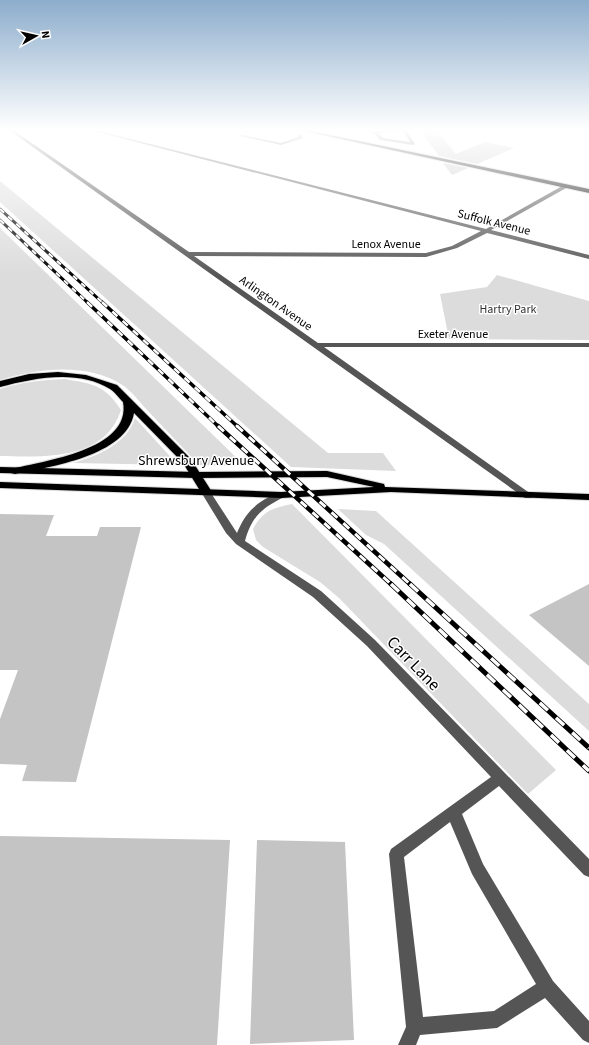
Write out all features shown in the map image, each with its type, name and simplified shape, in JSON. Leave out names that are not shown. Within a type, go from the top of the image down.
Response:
[{"type":"highway","points":[[0,384],[26,377],[54,374],[78,375],[101,380],[114,387],[186,461],[206,492]]},
{"type":"highway","points":[[15,471],[62,461],[85,454],[107,442],[122,429],[129,415],[128,401]]},
{"type":"main road","points":[[532,179],[589,191]]},
{"type":"main road","name":"Shrewsbury Avenue","points":[[0,470],[196,475],[327,474],[391,489]]},
{"type":"main road","name":"Shrewsbury Avenue","points":[[0,485],[281,495],[391,489],[528,496],[589,497]]},
{"type":"street","name":"Arlington Avenue","points":[[80,179],[528,496]]},
{"type":"street","name":"Suffolk Avenue","points":[[284,179],[589,257]]},
{"type":"street","name":"Lenox Avenue","points":[[188,254],[438,254],[452,249],[566,186]]},
{"type":"street","name":"Exeter Avenue","points":[[316,345],[589,345]]},
{"type":"street","name":"Carr Lane","points":[[206,492],[230,531],[240,542],[317,594],[371,643],[589,870]]},
{"type":"street","points":[[240,542],[243,526],[249,516],[266,502],[281,495]]},
{"type":"street","points":[[407,1045],[415,1027],[396,854],[501,777]]},
{"type":"street","points":[[453,811],[477,869],[547,987],[589,1034]]},
{"type":"street","points":[[415,1027],[496,1019],[547,987]]},
{"type":"green space","points":[[0,181],[328,453],[383,453],[396,471],[291,467],[0,202]]},
{"type":"green space","points":[[0,228],[245,466],[199,465],[130,391],[110,378],[79,370],[47,370],[31,372],[0,380]]},
{"type":"green space","name":"Hartry Park","points":[[497,275],[589,301],[589,340],[449,339],[440,294],[487,287]]},
{"type":"green space","points":[[65,379],[91,384],[109,395],[121,410],[113,427],[101,439],[87,447],[71,452],[53,455],[0,456],[0,389],[32,382]]},
{"type":"green space","points":[[135,418],[178,465],[73,463],[92,457],[110,448],[125,435]]},
{"type":"green space","points":[[292,504],[556,770],[528,794],[339,598],[320,582],[263,547],[256,540],[253,529],[264,514],[279,507]]},
{"type":"green space","points":[[338,509],[376,511],[589,704],[589,731],[384,544],[366,535]]},
{"type":"building","points":[[0,514],[54,515],[46,536],[97,536],[100,527],[141,527],[76,782],[22,781],[27,765],[0,764],[0,719],[18,670],[0,670]]},
{"type":"building","points":[[589,584],[589,666],[529,615]]},
{"type":"building","points":[[0,836],[230,840],[217,1045],[0,1045]]},
{"type":"building","points":[[257,840],[345,842],[354,1040],[250,1044]]},
{"type":"railway","points":[[0,209],[103,303]]},
{"type":"railway","points":[[0,220],[88,303]]},
{"type":"railway","points":[[87,302],[219,427]]},
{"type":"railway","points":[[102,302],[238,427]]},
{"type":"railway","points":[[218,426],[392,585]]},
{"type":"railway","points":[[237,426],[411,585]]},
{"type":"railway","points":[[391,584],[589,771]]},
{"type":"railway","points":[[410,584],[589,748]]}]
